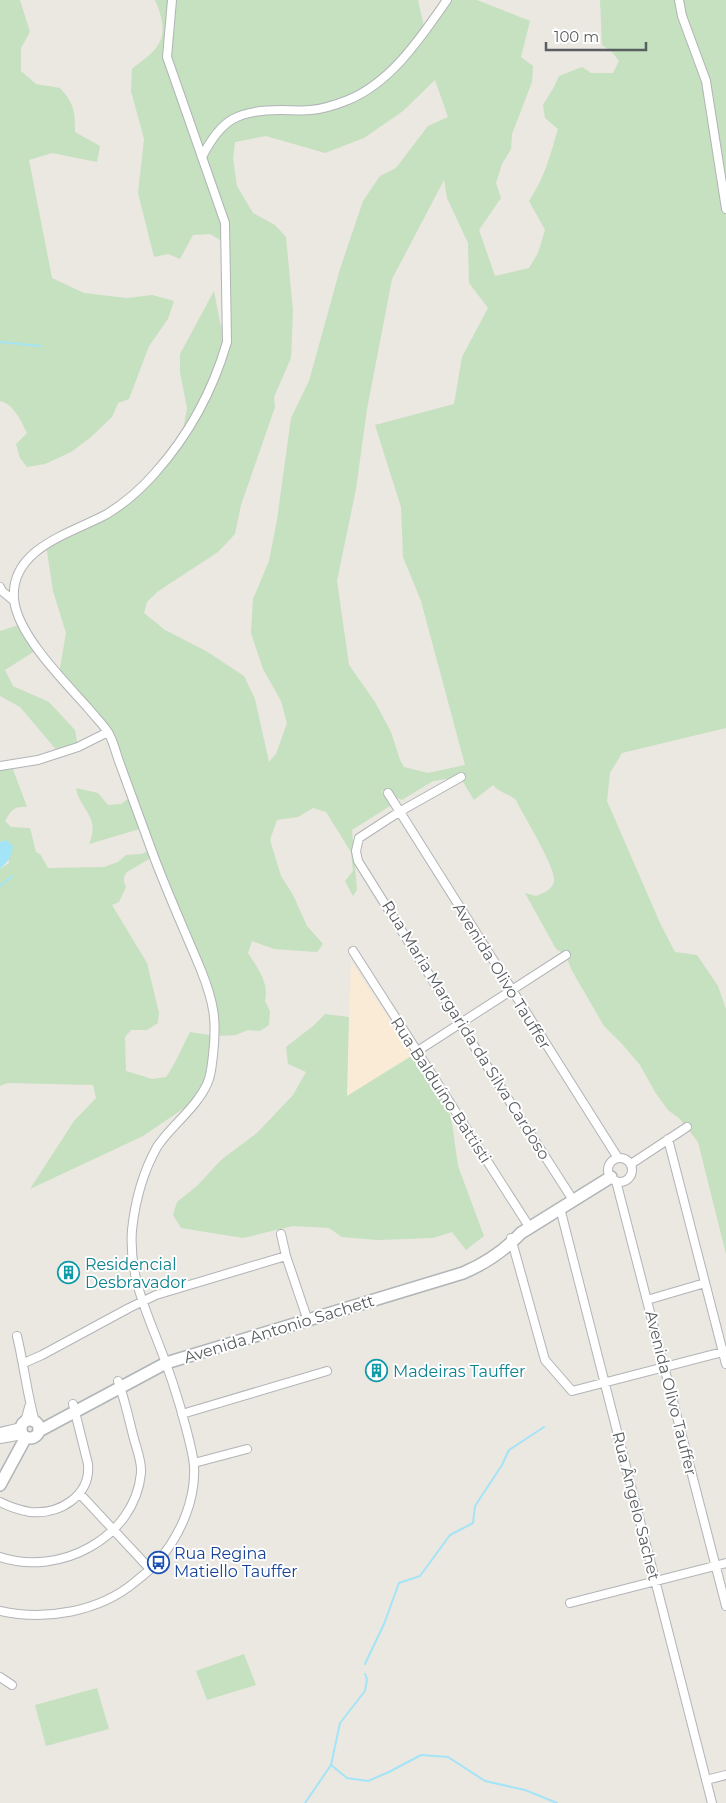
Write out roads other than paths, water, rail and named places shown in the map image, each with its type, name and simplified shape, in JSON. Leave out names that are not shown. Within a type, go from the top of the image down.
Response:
[{"type":"street","points":[[0,1611],[16,1615],[41,1615],[82,1609],[107,1600],[121,1592],[158,1562],[183,1522],[192,1496],[194,1463],[182,1414],[165,1359],[142,1301],[133,1269],[132,1237],[134,1219],[144,1176],[158,1146],[199,1098],[210,1079],[216,1020],[202,973],[154,856],[108,732],[38,650],[22,624],[14,601],[16,582],[23,568],[37,550],[60,536],[106,514],[129,498],[154,474],[181,440],[206,398],[227,342],[225,223],[167,57],[172,0]]},
{"type":"street","points":[[202,157],[211,139],[222,126],[234,117],[255,111],[312,110],[349,99],[378,82],[425,32],[447,0]]},
{"type":"street","points":[[679,0],[682,16],[706,81],[726,209]]},
{"type":"street","points":[[0,587],[14,601]]},
{"type":"street","points":[[0,766],[38,760],[78,747],[108,732]]},
{"type":"street","points":[[399,812],[461,777]]},
{"type":"street","name":"Avenida Olivo Tauffer","points":[[388,793],[618,1158]]},
{"type":"street","name":"Rua Maria Margarida da Silva Cardoso","points":[[399,812],[359,838],[356,851],[358,861],[460,1024],[574,1200]]},
{"type":"street","name":"Rua Balduíno Battisti","points":[[353,951],[416,1052],[518,1235],[545,1360],[572,1391],[605,1383]]},
{"type":"street","points":[[416,1052],[566,955]]},
{"type":"street","points":[[631,1164],[687,1127]]},
{"type":"street","points":[[668,1139],[726,1364]]},
{"type":"street","points":[[618,1158],[625,1159],[631,1164],[632,1173],[626,1181],[613,1179],[609,1173],[610,1164],[618,1158]]},
{"type":"street","name":"Avenida Olivo Tauffer","points":[[613,1179],[647,1300],[726,1606]]},
{"type":"street","name":"Avenida Antonio Sachett","points":[[0,1439],[74,1408],[165,1359],[419,1283],[460,1267],[613,1179]]},
{"type":"street","name":"Rua Ângelo Sachet","points":[[560,1208],[712,1803]]},
{"type":"street","points":[[281,1234],[286,1256],[307,1317]]},
{"type":"street","points":[[24,1363],[142,1301],[286,1256]]},
{"type":"street","points":[[647,1300],[705,1283]]},
{"type":"street","points":[[0,1485],[30,1428],[30,1405],[24,1363],[17,1336]]},
{"type":"street","points":[[605,1383],[724,1351]]},
{"type":"street","points":[[182,1414],[327,1371]]},
{"type":"street","points":[[0,1557],[24,1562],[52,1562],[75,1555],[92,1546],[114,1530],[126,1514],[139,1484],[141,1471],[119,1384]]},
{"type":"street","points":[[0,1502],[19,1510],[41,1512],[54,1510],[66,1505],[80,1494],[89,1474],[74,1408]]},
{"type":"street","name":"Avenida Antonio Sachett","points":[[0,1432],[30,1428]]},
{"type":"street","points":[[194,1463],[247,1449]]},
{"type":"street","points":[[80,1494],[150,1569]]},
{"type":"street","points":[[570,1603],[726,1563]]},
{"type":"street","points":[[0,1677],[12,1685]]},
{"type":"street","points":[[706,1780],[726,1775]]},
{"type":"water","points":[[6,840],[13,846],[9,859],[0,869],[0,842]]},
{"type":"waterway","points":[[0,342],[40,346]]},
{"type":"waterway","points":[[0,886],[12,876]]},
{"type":"waterway","points":[[365,1664],[384,1624],[399,1583],[420,1576],[450,1535],[473,1523],[475,1506],[502,1465],[509,1450],[544,1427]]},
{"type":"waterway","points":[[305,1803],[331,1765],[340,1723],[365,1691],[367,1679],[365,1674]]},
{"type":"waterway","points":[[331,1765],[347,1778],[368,1781],[421,1755],[448,1757],[485,1781],[525,1790],[557,1803]]},
{"type":"place","name":"Residencial Desbravador","points":[[69,1273]]},
{"type":"place","name":"Madeiras Tauffer","points":[[377,1371]]},
{"type":"place","name":"Rua Regina Matiello Tauffer","points":[[158,1562]]}]
